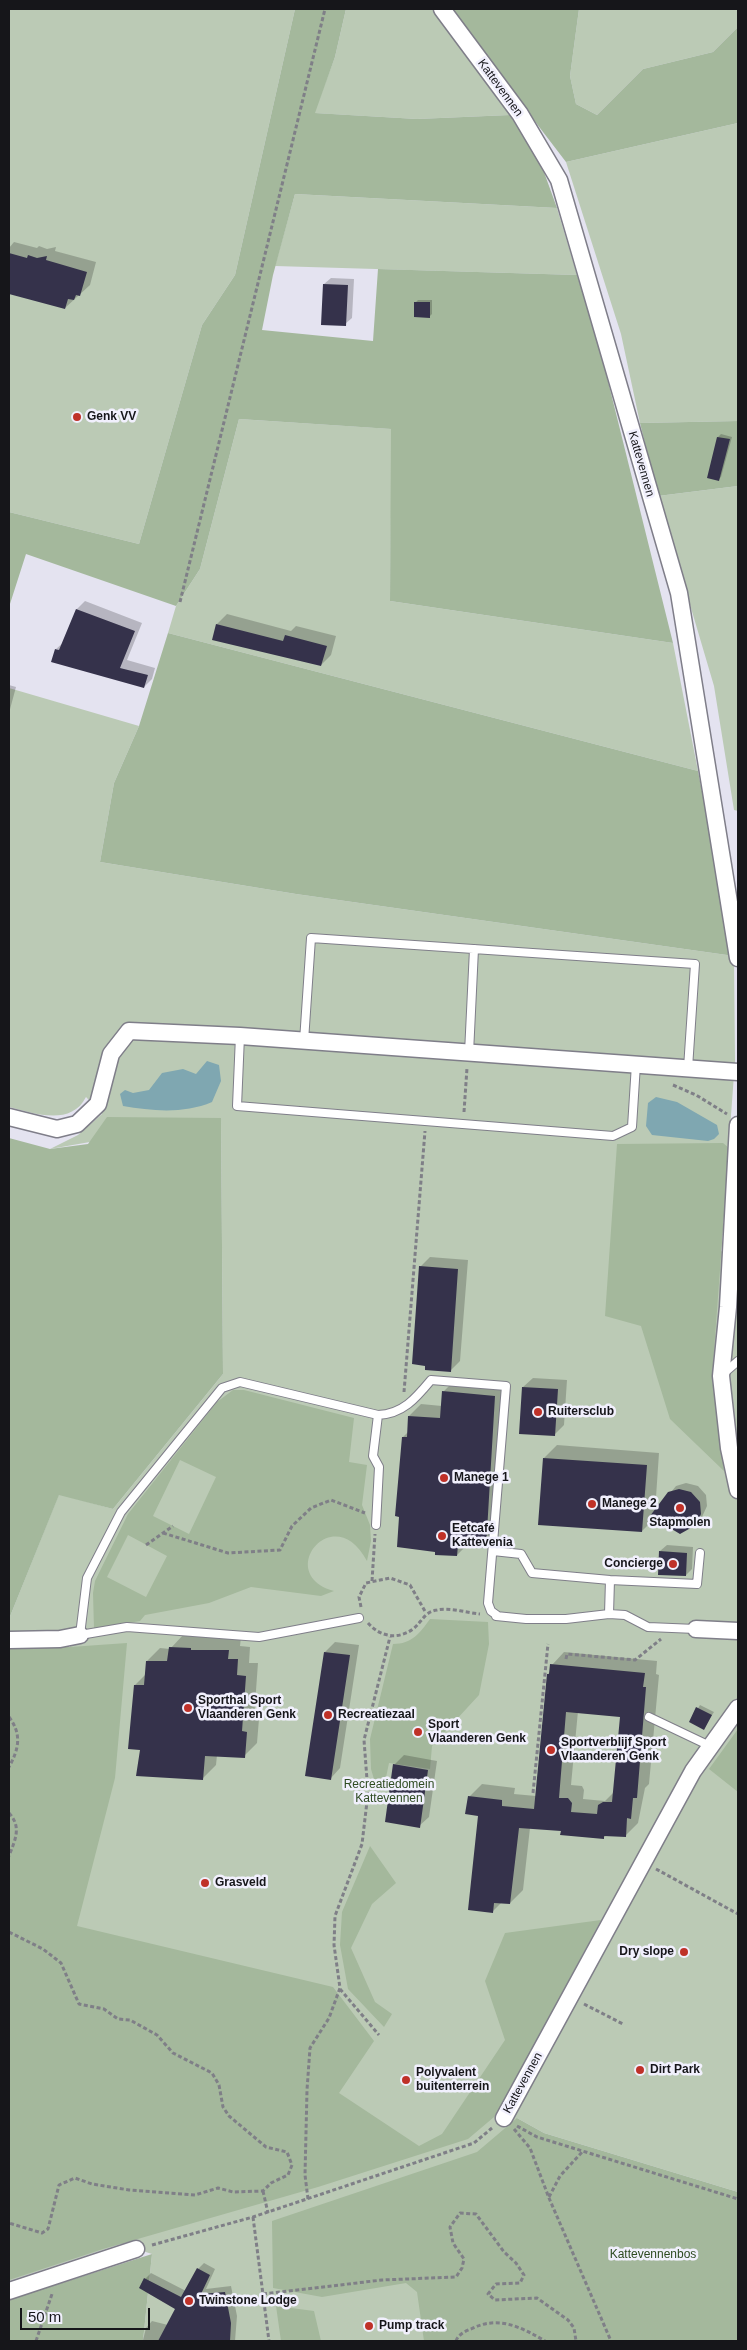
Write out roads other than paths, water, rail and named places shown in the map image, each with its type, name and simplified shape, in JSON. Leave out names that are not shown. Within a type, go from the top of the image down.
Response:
[{"type":"street","name":"Kattevennen","points":[[442,9],[520,114],[559,180],[679,593],[738,958]]},
{"type":"street","points":[[9,1118],[57,1129],[77,1124],[98,1104],[111,1054],[129,1031],[240,1036],[738,1072]]},
{"type":"street","points":[[738,1125],[728,1307],[721,1376],[728,1448],[738,1490]]},
{"type":"street","points":[[696,1629],[738,1631]]},
{"type":"street","points":[[9,1640],[60,1639],[80,1635]]},
{"type":"street","name":"Kattevennen","points":[[504,2118],[693,1772],[738,1708]]},
{"type":"street","points":[[9,2291],[136,2249]]},
{"type":"lane","points":[[304,1041],[312,938],[694,964],[688,1068]]},
{"type":"lane","points":[[469,1053],[474,949]]},
{"type":"lane","points":[[240,1036],[237,1106],[613,1136],[632,1127],[636,1064]]},
{"type":"lane","points":[[728,1307],[738,1320]]},
{"type":"lane","points":[[721,1376],[738,1361]]},
{"type":"lane","points":[[359,1618],[259,1637],[127,1627],[80,1635],[87,1578],[121,1512],[222,1388],[240,1382],[378,1414],[390,1414],[413,1402],[431,1380],[506,1386],[488,1603],[491,1611],[496,1616],[566,1619],[609,1614],[625,1615],[648,1627],[696,1629]]},
{"type":"lane","points":[[376,1525],[379,1467],[373,1456],[378,1414]]},
{"type":"lane","points":[[493,1551],[521,1554],[532,1573],[610,1580],[698,1584],[700,1553]]},
{"type":"lane","points":[[609,1614],[610,1580]]},
{"type":"lane","points":[[649,1716],[711,1747]]},
{"type":"water","points":[[207,1061],[219,1065],[221,1081],[212,1102],[179,1110],[123,1106],[120,1094],[125,1090],[133,1093],[149,1090],[162,1073],[183,1069],[196,1074]]},
{"type":"water","points":[[656,1097],[677,1102],[717,1125],[719,1134],[714,1139],[708,1141],[652,1135],[646,1126],[648,1103]]},
{"type":"place","name":"Genk VV","points":[[77,417]]},
{"type":"place","name":"Ruitersclub","points":[[538,1412]]},
{"type":"place","name":"Manege 1","points":[[444,1478]]},
{"type":"place","name":"Manege 2","points":[[592,1504]]},
{"type":"place","name":"Stapmolen","points":[[680,1508]]},
{"type":"place","name":"Eetcafé Kattevenia","points":[[442,1536]]},
{"type":"place","name":"Concierge","points":[[673,1564]]},
{"type":"place","name":"Sporthal Sport Vlaanderen Genk","points":[[188,1708]]},
{"type":"place","name":"Recreatiezaal","points":[[328,1715]]},
{"type":"place","name":"Sport Vlaanderen Genk","points":[[418,1732]]},
{"type":"place","name":"Sportverblijf Sport Vlaanderen Genk","points":[[551,1750]]},
{"type":"place","name":"Grasveld","points":[[205,1883]]},
{"type":"place","name":"Dry slope","points":[[684,1952]]},
{"type":"place","name":"Dirt Park","points":[[640,2070]]},
{"type":"place","name":"Polyvalent buitenterrein","points":[[406,2080]]},
{"type":"place","name":"Twinstone Lodge","points":[[189,2301]]},
{"type":"place","name":"Pump track","points":[[369,2326]]},
{"type":"park label","name":"Recreatiedomein Kattevennen","points":[[389,1792]]},
{"type":"park label","name":"Kattevennenbos","points":[[653,2255]]}]
